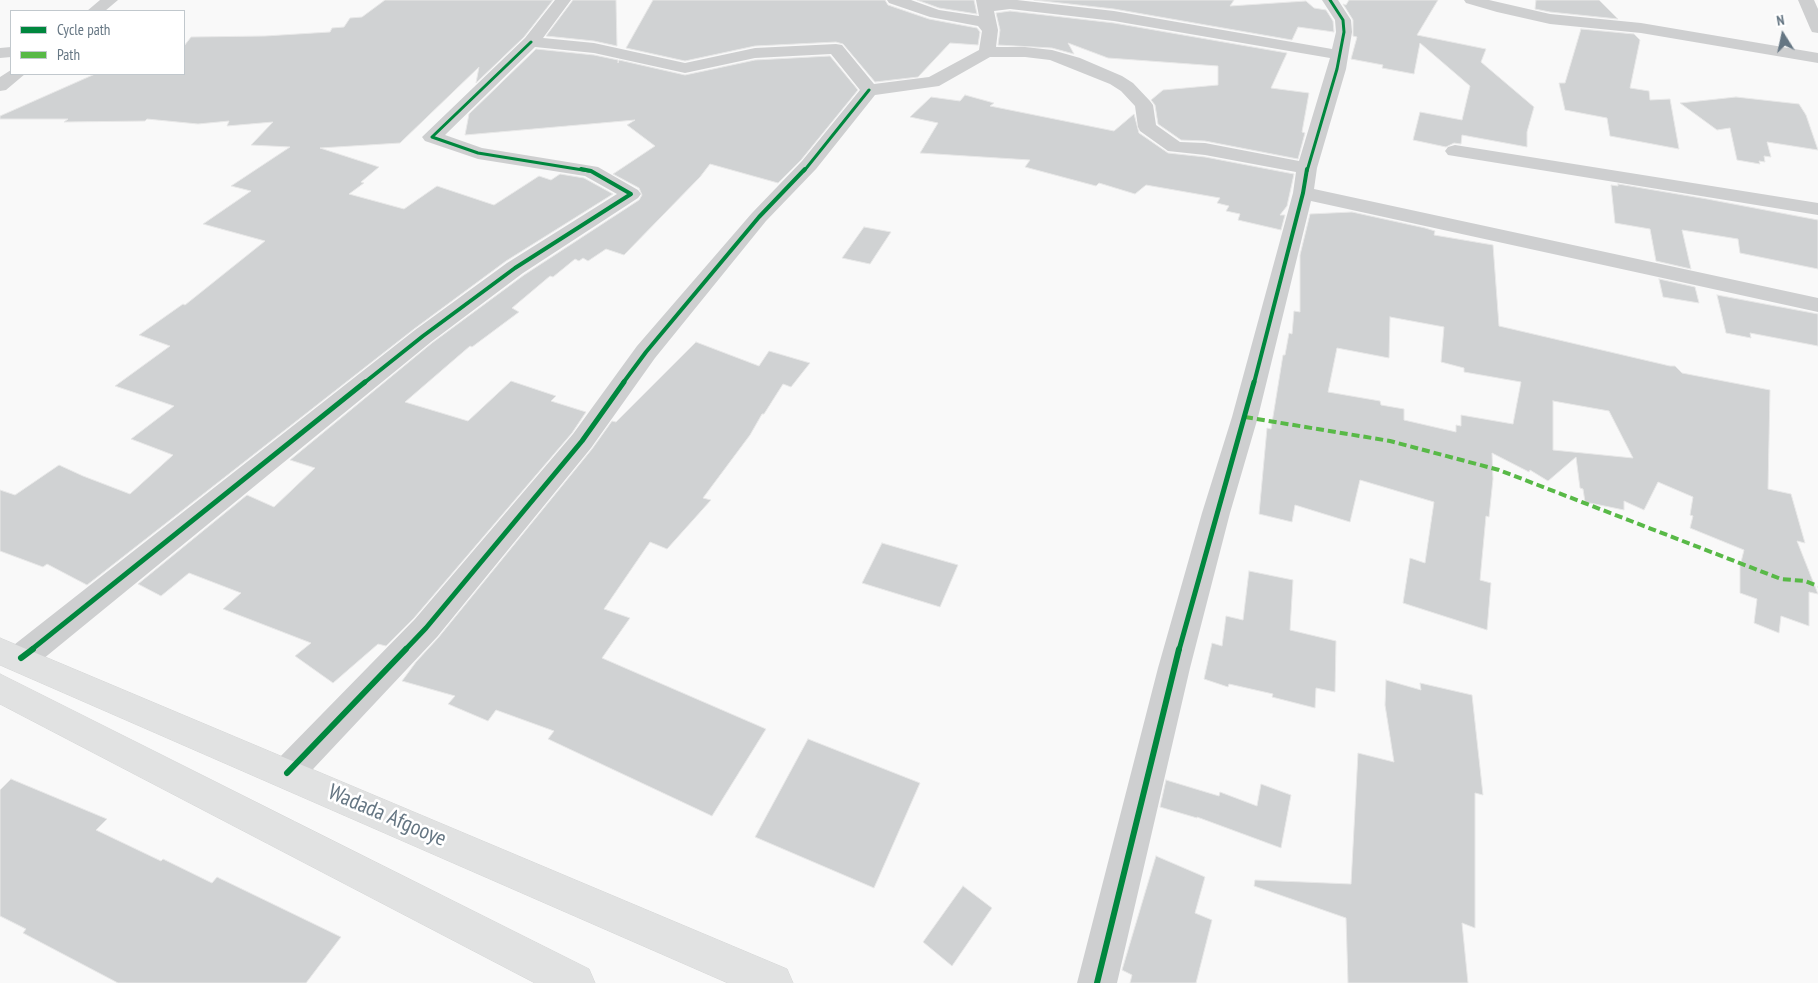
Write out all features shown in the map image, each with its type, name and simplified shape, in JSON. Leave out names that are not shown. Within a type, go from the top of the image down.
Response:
[{"type":"highway","name":"Wadada Afgooye","points":[[10,654],[773,983]]},
{"type":"highway","points":[[0,688],[575,983]]},
{"type":"street","points":[[96,10],[110,0]]},
{"type":"street","points":[[10,654],[424,336],[516,268],[631,194],[591,171],[478,153],[432,137],[531,42],[563,0]]},
{"type":"street","points":[[895,0],[936,14],[983,22],[990,30]]},
{"type":"street","points":[[1097,983],[1174,668],[1216,513],[1245,417],[1305,181],[1340,55],[1344,32],[1343,20],[1330,0]]},
{"type":"street","points":[[1472,0],[1550,19],[1641,28],[1818,58]]},
{"type":"street","points":[[1806,0],[1818,28]]},
{"type":"street","points":[[987,52],[990,30],[986,4],[1010,4],[1114,16],[1340,55]]},
{"type":"street","points":[[531,42],[594,48],[685,68],[755,54],[836,49],[869,90]]},
{"type":"street","points":[[287,773],[426,628],[582,441],[652,345],[759,216],[809,165],[869,90],[933,82],[987,52],[1025,52],[1052,55],[1116,80],[1127,87],[1144,105],[1147,128],[1175,147],[1204,149],[1305,181],[1818,305]]},
{"type":"street","points":[[0,86],[15,75]]},
{"type":"street","points":[[1455,151],[1818,209]]},
{"type":"building","points":[[385,0],[553,0],[524,37],[476,83],[479,67],[400,143],[320,148],[379,167],[361,182],[364,183],[349,194],[404,209],[437,186],[494,205],[539,176],[551,180],[560,174],[584,178],[613,194],[506,261],[414,329],[87,585],[47,564],[43,567],[0,551],[0,490],[15,495],[59,465],[130,494],[173,455],[131,439],[174,406],[115,386],[170,346],[139,335],[183,304],[185,305],[265,241],[203,224],[251,191],[231,186],[290,147],[251,145],[273,122],[227,126],[229,121],[198,124],[147,119],[145,121],[64,122],[68,119],[0,119],[0,116],[93,75],[185,75],[185,45],[191,37],[265,36],[330,32],[332,28],[344,27],[350,18],[362,17]]},
{"type":"building","points":[[573,0],[616,0],[617,46],[594,41],[546,36]]},
{"type":"building","points":[[653,0],[885,0],[888,5],[929,19],[977,28],[980,32],[978,45],[950,43],[918,77],[875,82],[843,44],[836,42],[755,46],[685,61],[626,48]]},
{"type":"building","points":[[917,0],[974,0],[977,14],[939,8]]},
{"type":"building","points":[[1034,0],[1234,0],[1230,6],[1306,1],[1314,8],[1326,10],[1333,21],[1334,32],[1298,27],[1292,40],[1114,9]]},
{"type":"building","points":[[1349,0],[1438,0],[1417,35],[1486,49],[1481,62],[1534,107],[1527,132],[1527,147],[1462,135],[1461,144],[1454,143],[1446,147],[1413,140],[1420,112],[1462,120],[1470,86],[1420,43],[1414,74],[1382,68],[1383,65],[1351,59],[1357,37],[1353,36],[1353,20],[1343,4],[1346,5]]},
{"type":"building","points":[[1536,0],[1599,0],[1618,19],[1535,9]]},
{"type":"building","points":[[1010,11],[1114,23],[1287,53],[1271,88],[1309,93],[1302,132],[1305,133],[1298,159],[1205,141],[1181,140],[1158,124],[1155,105],[1151,100],[1163,90],[1218,85],[1218,66],[1108,58],[1068,43],[1074,54],[1052,48],[998,45],[1000,30],[996,13]]},
{"type":"building","points":[[1581,29],[1634,34],[1640,40],[1630,88],[1649,91],[1650,100],[1670,99],[1679,149],[1610,136],[1607,118],[1565,110],[1559,83],[1565,83]]},
{"type":"building","points":[[536,49],[594,55],[618,60],[618,63],[619,60],[685,75],[755,60],[830,56],[858,90],[801,160],[778,183],[710,164],[700,177],[624,255],[606,249],[588,261],[583,258],[579,261],[575,259],[553,277],[550,276],[512,308],[519,312],[472,347],[470,346],[405,402],[468,421],[511,381],[556,396],[551,401],[586,412],[572,433],[414,618],[386,646],[378,644],[333,683],[295,656],[311,643],[223,609],[241,593],[189,573],[161,596],[138,584],[247,495],[274,507],[315,468],[290,460],[432,343],[524,275],[639,200],[642,195],[639,188],[613,174],[655,146],[627,125],[635,120],[465,135],[469,114]]},
{"type":"building","points":[[965,95],[994,103],[990,106],[1114,131],[1134,114],[1139,133],[1168,153],[1205,157],[1294,174],[1287,206],[1280,215],[1285,215],[1281,230],[1238,220],[1240,214],[1226,211],[1229,206],[1217,203],[1220,198],[1146,185],[1135,194],[1099,183],[1096,186],[1025,167],[1030,160],[920,153],[938,123],[910,117],[931,97],[960,101]]},
{"type":"building","points":[[1736,97],[1799,104],[1806,115],[1818,150],[1767,142],[1771,157],[1764,156],[1765,162],[1759,161],[1760,164],[1737,160],[1730,128],[1717,130],[1680,103]]},
{"type":"building","points":[[1618,184],[1818,220],[1818,269],[1740,253],[1738,239],[1682,230],[1691,269],[1656,261],[1650,229],[1615,223],[1611,185],[1618,186]]},
{"type":"building","points":[[1352,212],[1425,228],[1435,231],[1434,235],[1493,245],[1499,326],[1675,366],[1682,373],[1770,390],[1768,489],[1791,494],[1805,543],[1797,541],[1818,594],[1809,592],[1809,626],[1781,616],[1779,633],[1754,623],[1757,599],[1740,593],[1740,566],[1744,550],[1690,528],[1693,516],[1690,515],[1693,497],[1658,482],[1644,510],[1624,501],[1624,510],[1585,502],[1583,489],[1580,488],[1576,457],[1548,481],[1530,470],[1529,472],[1492,453],[1493,479],[1489,517],[1486,516],[1480,580],[1491,583],[1487,630],[1403,603],[1410,558],[1425,563],[1434,502],[1360,480],[1350,522],[1295,505],[1292,522],[1259,514],[1267,428],[1271,429],[1283,355],[1285,355],[1289,333],[1292,334],[1294,311],[1300,312],[1300,255],[1310,214]],"holes":[[[1390,317],[1444,327],[1441,362],[1464,368],[1464,372],[1521,382],[1513,424],[1461,415],[1461,426],[1456,425],[1456,432],[1404,420],[1404,409],[1381,405],[1380,401],[1328,392],[1337,348],[1389,358]],[[1553,401],[1609,411],[1633,458],[1553,450]]]},
{"type":"building","points":[[864,227],[891,232],[870,264],[842,258]]},
{"type":"building","points":[[1659,279],[1695,287],[1699,303],[1663,297]]},
{"type":"building","points":[[1717,295],[1818,314],[1818,346],[1750,333],[1751,338],[1726,333]]},
{"type":"building","points":[[696,342],[759,366],[769,351],[810,363],[791,387],[783,384],[750,435],[703,498],[711,500],[667,549],[650,542],[604,609],[630,618],[602,658],[766,729],[712,816],[548,739],[554,731],[496,710],[488,721],[448,704],[455,696],[402,681],[592,449],[612,421],[616,422]]},
{"type":"building","points":[[882,543],[958,565],[940,607],[862,583]]},
{"type":"building","points":[[1249,571],[1293,580],[1290,630],[1336,641],[1335,692],[1316,688],[1315,708],[1272,697],[1273,694],[1229,684],[1228,687],[1204,679],[1212,643],[1222,646],[1226,616],[1243,620]]},
{"type":"building","points":[[1386,680],[1421,690],[1420,683],[1472,695],[1483,795],[1475,793],[1475,928],[1462,923],[1468,983],[1348,983],[1346,918],[1254,886],[1255,880],[1351,884],[1358,753],[1394,762],[1385,705]]},
{"type":"building","points":[[808,739],[920,783],[874,888],[755,837]]},
{"type":"building","points":[[11,779],[107,819],[96,830],[212,883],[217,877],[341,937],[306,983],[118,983],[23,933],[26,929],[0,916],[0,790]]},
{"type":"building","points":[[1166,780],[1219,796],[1220,792],[1257,806],[1261,784],[1291,795],[1281,848],[1197,817],[1160,807]]},
{"type":"building","points":[[1156,856],[1205,877],[1195,913],[1212,920],[1196,983],[1130,983],[1132,975],[1122,970]]},
{"type":"building","points":[[963,886],[992,908],[952,966],[923,942]]},
{"type":"marked path","points":[[1245,417],[1390,441],[1499,470],[1781,579],[1805,581],[1818,586]]},
{"type":"cycle path","points":[[1097,983],[1174,668],[1216,513],[1245,417],[1303,193],[1307,168],[1337,69],[1344,32],[1343,20],[1330,0]]},
{"type":"cycle path","points":[[21,658],[423,336],[515,268],[631,194],[591,171],[478,153],[432,137],[531,42]]},
{"type":"cycle path","points":[[287,773],[426,628],[582,441],[646,352],[759,217],[809,165],[869,90]]}]
